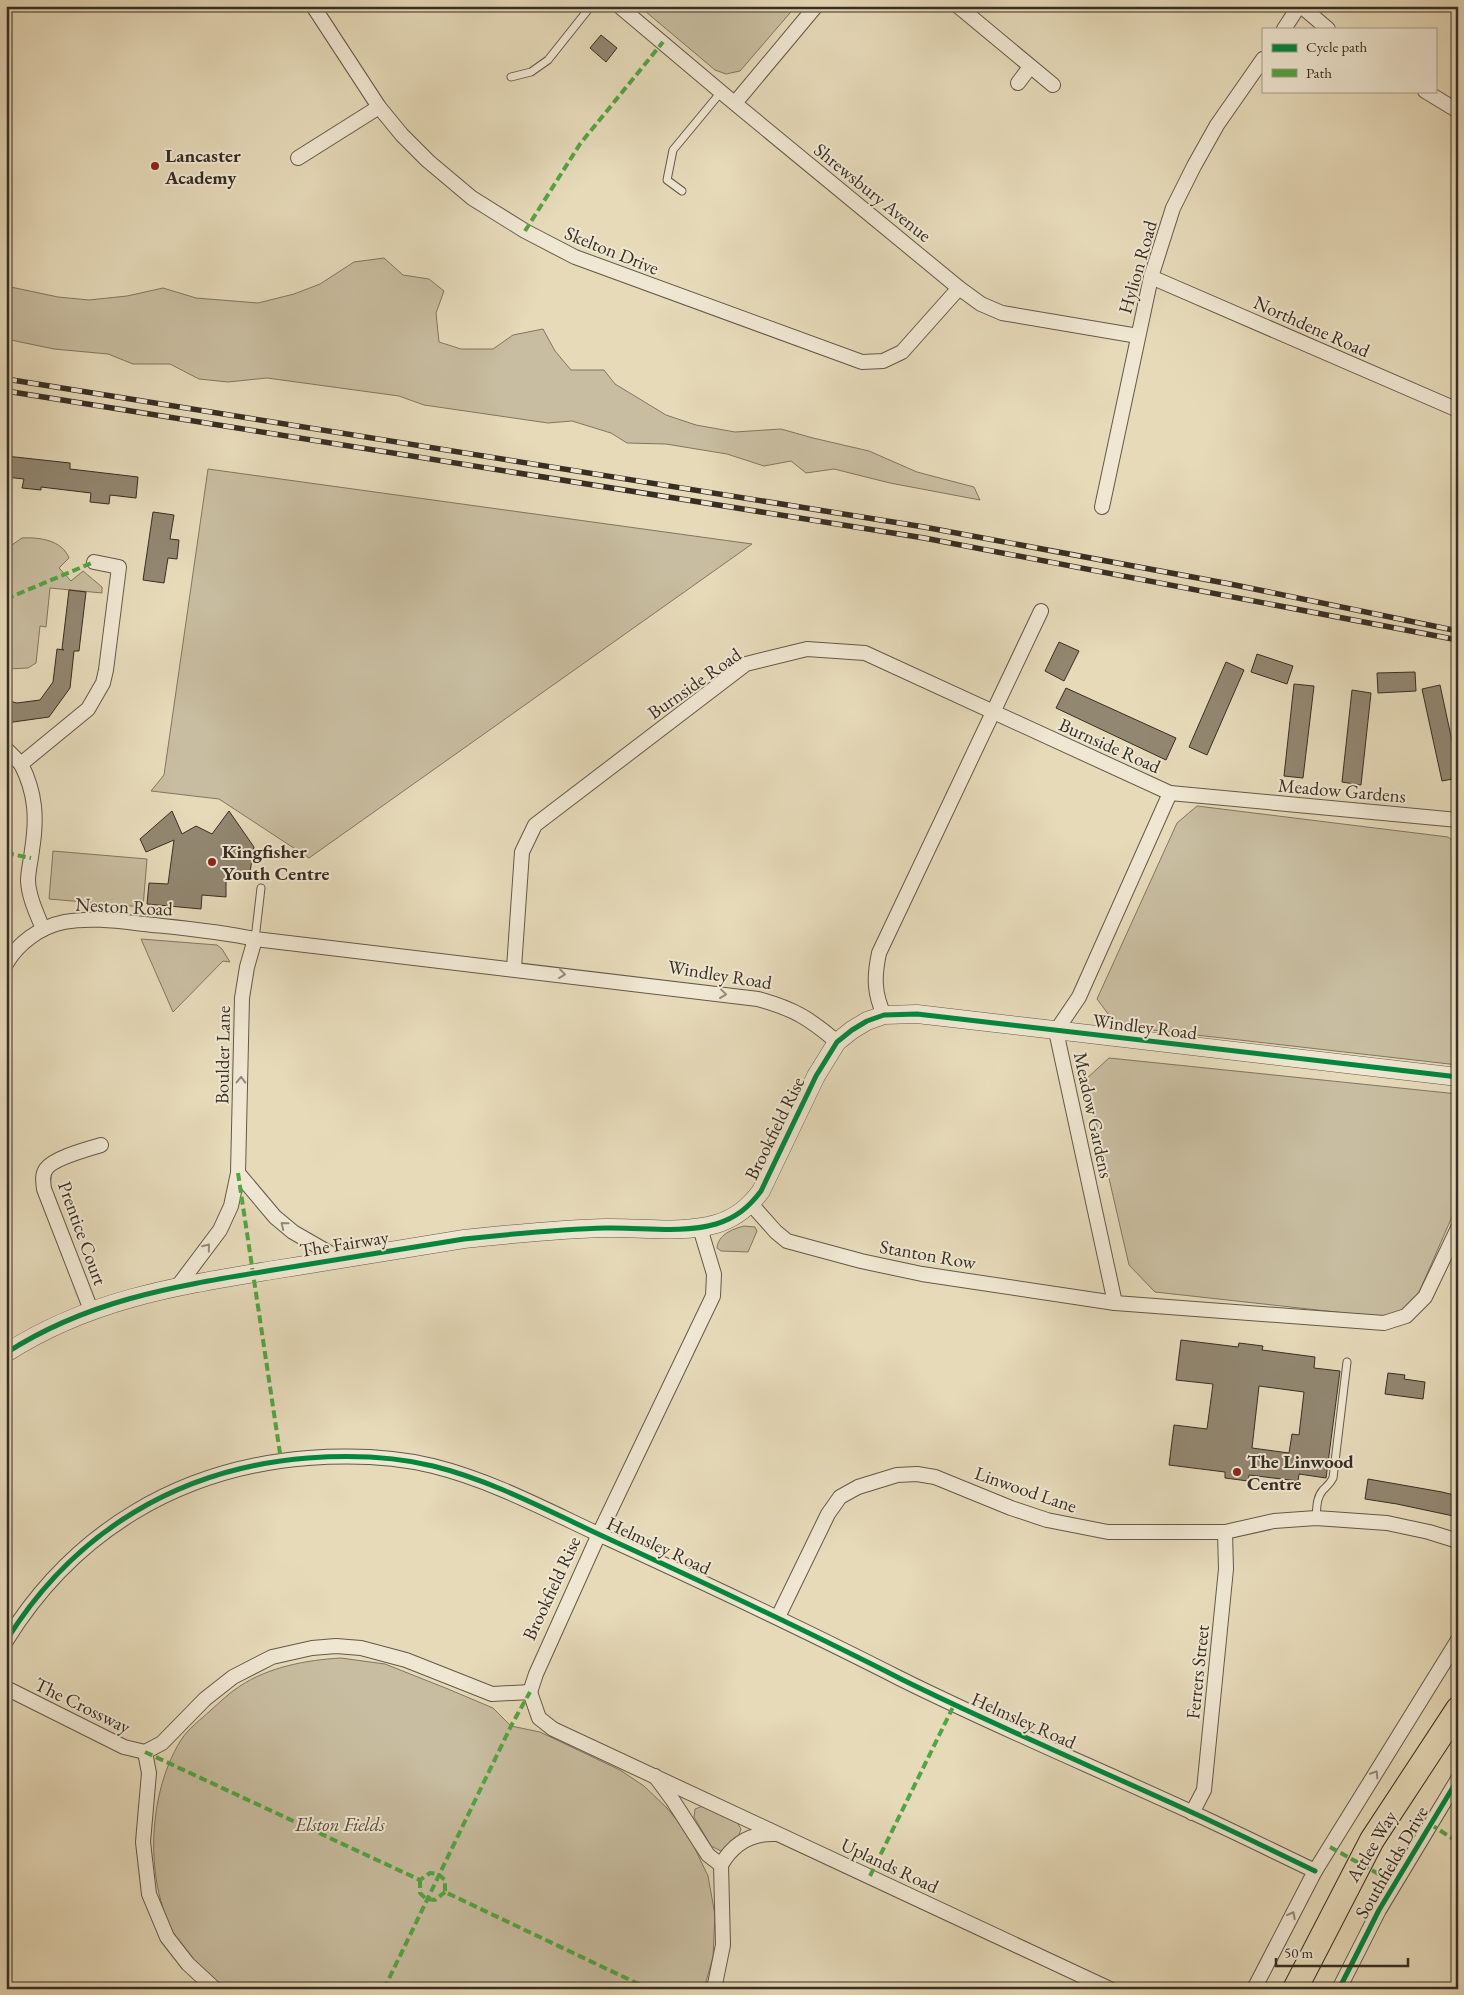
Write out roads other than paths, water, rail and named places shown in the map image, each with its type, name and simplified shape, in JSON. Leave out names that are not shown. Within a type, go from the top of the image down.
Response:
[{"type":"highway","name":"Attlee Way","points":[[1295,1989],[1372,1840],[1458,1709]]},
{"type":"street","name":"Skelton Drive","points":[[313,6],[379,107],[402,135],[428,161],[472,198],[533,236],[601,268],[840,356],[862,362],[883,361],[902,352],[959,288]]},
{"type":"street","name":"Shrewsbury Avenue","points":[[619,6],[735,104],[981,304],[1002,313],[1138,336]]},
{"type":"street","points":[[735,104],[816,6]]},
{"type":"street","points":[[958,6],[1054,85]]},
{"type":"street","points":[[1285,28],[1300,6],[1327,28]]},
{"type":"street","name":"Hylion Road","points":[[1102,507],[1151,277],[1173,208],[1217,125],[1262,60]]},
{"type":"street","points":[[1018,83],[1030,67]]},
{"type":"street","points":[[1427,92],[1458,111]]},
{"type":"street","points":[[298,158],[379,107]]},
{"type":"street","name":"Northdene Road","points":[[1151,277],[1458,410]]},
{"type":"street","points":[[21,764],[88,709],[102,683],[106,670],[119,566],[94,562]]},
{"type":"street","points":[[884,1015],[878,1001],[875,974],[880,954],[1041,611]]},
{"type":"street","name":"Burnside Road","points":[[514,968],[522,852],[535,824],[746,664],[807,649],[865,653],[1170,793]]},
{"type":"street","points":[[6,749],[21,764],[33,793],[36,828],[28,879],[29,891],[43,929]]},
{"type":"street","name":"Meadow Gardens","points":[[1115,1302],[1056,1031],[1079,997],[1170,793],[1458,820]]},
{"type":"street","name":"Neston Road","points":[[6,964],[24,941],[43,929],[62,922],[104,920],[217,931],[255,939]]},
{"type":"street","name":"Windley Road","points":[[255,939],[514,968],[758,999],[796,1012],[814,1023],[837,1042],[852,1030],[884,1015],[917,1014],[1458,1077]]},
{"type":"street","name":"Boulder Lane","points":[[178,1286],[220,1230],[231,1206],[238,1173],[242,998],[247,967],[255,939]]},
{"type":"street","name":"Brookfield Rise","points":[[530,1692],[536,1674],[599,1534],[713,1296],[714,1274],[700,1228],[735,1217],[751,1204],[762,1191],[816,1076],[837,1042]]},
{"type":"street","name":"Prentice Court","points":[[92,1310],[44,1189],[43,1177],[47,1167],[56,1161],[101,1145]]},
{"type":"street","points":[[238,1173],[274,1218],[293,1232],[340,1259]]},
{"type":"street","name":"Stanton Row","points":[[751,1204],[776,1232],[787,1241],[801,1246],[922,1274],[1115,1302]]},
{"type":"street","name":"The Fairway","points":[[6,1354],[49,1330],[92,1310],[129,1298],[178,1286],[464,1239],[607,1228],[700,1228]]},
{"type":"street","points":[[1115,1302],[1384,1323],[1406,1316],[1425,1297],[1458,1228]]},
{"type":"street","name":"Helmsley Road","points":[[6,1641],[16,1625],[57,1575],[87,1546],[118,1522],[155,1500],[199,1480],[243,1467],[280,1460],[333,1456],[372,1456],[432,1466],[484,1482],[599,1534],[778,1617],[954,1705],[1315,1871]]},
{"type":"street","name":"Linwood Lane","points":[[778,1617],[828,1514],[840,1498],[858,1487],[897,1475],[917,1474],[935,1477],[1011,1508],[1047,1520],[1108,1532],[1139,1534],[1225,1532],[1274,1521],[1316,1518],[1387,1523],[1429,1532],[1458,1541]]},
{"type":"street","name":"Ferrers Street","points":[[1192,1813],[1204,1790],[1226,1569],[1225,1532]]},
{"type":"street","points":[[1254,1989],[1315,1871],[1458,1640]]},
{"type":"street","points":[[215,1989],[188,1964],[167,1937],[149,1894],[143,1842],[149,1773],[145,1752],[162,1743],[205,1699],[233,1677],[272,1657],[312,1648],[336,1646],[376,1651],[406,1660],[492,1694],[530,1692],[539,1718],[553,1729],[655,1776],[708,1855],[721,1865]]},
{"type":"street","name":"The Crossway","points":[[6,1688],[124,1747],[145,1752]]},
{"type":"street","name":"Uplands Road","points":[[655,1776],[1110,1989]]},
{"type":"street","name":"Southfields Drive","points":[[1339,1989],[1379,1910],[1458,1779]]},
{"type":"street","points":[[714,1989],[722,1945],[721,1865],[726,1856],[743,1840],[753,1835],[778,1834]]},
{"type":"lane","points":[[511,77],[532,72],[548,60],[592,6]]},
{"type":"lane","points":[[682,192],[667,180],[673,150],[721,92]]},
{"type":"lane","points":[[255,939],[261,888]]},
{"type":"lane","points":[[1316,1518],[1318,1498],[1323,1490],[1330,1486],[1334,1478],[1346,1362]]},
{"type":"railway","points":[[6,379],[924,527],[1230,584],[1458,631]]},
{"type":"railway","points":[[6,391],[924,538],[1458,640]]},
{"type":"place","name":"Lancaster Academy","points":[[155,166]]},
{"type":"place","name":"Kingfisher Youth Centre","points":[[212,862]]},
{"type":"place","name":"The Linwood Centre","points":[[1237,1472]]},
{"type":"park label","name":"Elston Fields","points":[[340,1824]]}]
